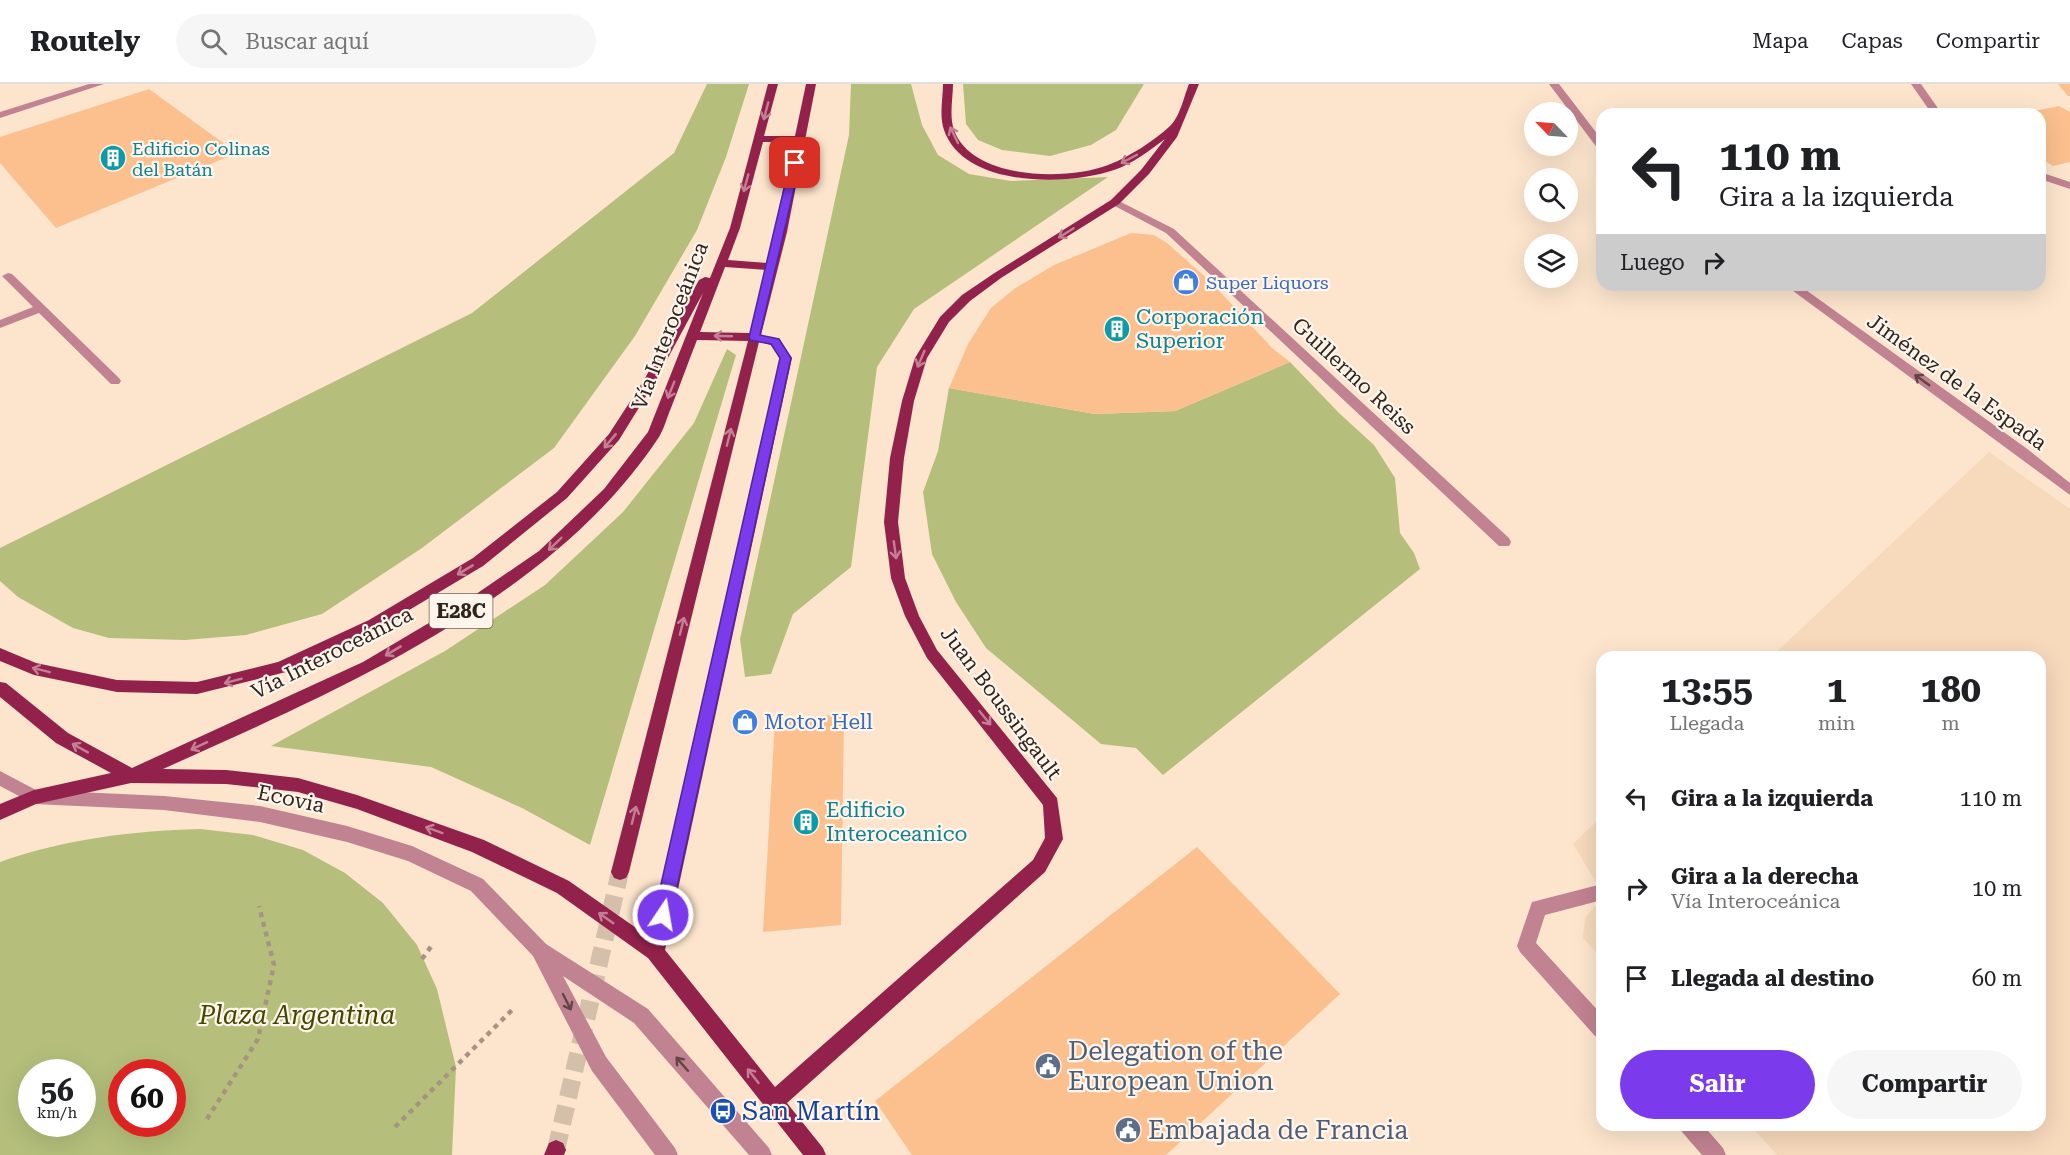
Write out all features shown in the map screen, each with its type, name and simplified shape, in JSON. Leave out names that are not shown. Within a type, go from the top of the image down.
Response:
[{"type":"main road","name":"Vía Interoceánica","points":[[0,812],[34,797],[132,776],[368,666],[471,605],[544,555],[609,492],[654,434],[735,228],[773,84]]},
{"type":"main road","points":[[620,872],[772,267],[811,84]]},
{"type":"main road","points":[[948,84],[949,131],[966,155],[994,170],[1031,177],[1078,176],[1111,168],[1138,154],[1177,126]]},
{"type":"main road","name":"Juan Boussingault","points":[[773,1102],[1039,866],[1054,839],[1051,803],[932,654],[912,616],[898,578],[891,522],[896,468],[908,401],[921,357],[944,320],[966,298],[997,276],[1115,202],[1163,150],[1177,126],[1194,84]]},
{"type":"main road","points":[[758,139],[800,139]]},
{"type":"main road","points":[[0,654],[34,669],[117,686],[197,688],[281,668],[374,624],[478,562],[562,495],[614,437],[650,380],[735,228]]},
{"type":"main road","points":[[720,264],[772,267]]},
{"type":"main road","points":[[655,952],[786,358],[775,342],[754,337],[692,336]]},
{"type":"main road","points":[[0,688],[29,714],[62,738],[132,776],[226,777],[298,785],[357,802],[478,846],[562,887],[655,952],[816,1155]]},
{"type":"street","points":[[0,115],[99,84]]},
{"type":"street","points":[[1554,84],[1596,139]]},
{"type":"street","points":[[1916,84],[1933,108]]},
{"type":"street","points":[[2046,177],[2070,186]]},
{"type":"street","name":"Guillermo Reiss","points":[[1115,202],[1170,231],[1504,542]]},
{"type":"street","points":[[8,276],[115,381]]},
{"type":"street","name":"Jiménez de la Espada","points":[[1799,291],[2021,451],[2070,490]]},
{"type":"street","points":[[0,324],[40,308]]},
{"type":"street","name":"Ecovia","points":[[0,778],[34,797],[164,803],[260,814],[412,854],[477,885],[540,950]]},
{"type":"street","points":[[1596,894],[1538,908],[1526,946],[1596,1022]]},
{"type":"street","points":[[540,950],[599,1064],[668,1155]]},
{"type":"street","points":[[540,950],[641,1016],[762,1155]]},
{"type":"street","points":[[1694,1131],[1716,1155]]},
{"type":"path","points":[[207,1119],[258,1039],[274,965],[258,906]]},
{"type":"path","points":[[422,959],[433,944]]},
{"type":"path","points":[[395,1127],[515,1007]]},
{"type":"shaded area","points":[[1989,452],[2070,509],[2070,1155],[1777,1155],[1755,1131],[2046,1131],[2046,651],[1777,651]]},
{"type":"shaded area","points":[[1596,822],[1596,882],[1573,844]]},
{"type":"shaded area","points":[[1596,906],[1596,952],[1583,938],[1585,918]]},
{"type":"green space","points":[[707,84],[749,84],[726,157],[697,230],[635,336],[554,448],[422,548],[322,614],[246,635],[185,640],[109,638],[73,628],[18,597],[0,581],[0,548],[472,313],[674,153]]},
{"type":"green space","points":[[851,84],[911,84],[922,125],[938,155],[969,174],[1011,181],[1108,177],[914,309],[877,367],[851,567],[793,614],[771,674],[745,677],[740,639],[849,135]]},
{"type":"green space","points":[[963,84],[1144,84],[1116,130],[1091,145],[1050,156],[1002,150],[978,140],[966,124]]},
{"type":"green space","points":[[727,349],[736,355],[590,845],[522,808],[431,767],[271,746],[445,651],[545,585],[623,512],[694,423]]},
{"type":"green space","points":[[1290,362],[1339,413],[1374,445],[1395,478],[1400,533],[1414,553],[1420,569],[1163,775],[1136,748],[1101,744],[986,648],[956,602],[932,554],[923,492],[938,451],[949,388],[1095,414],[1175,411]]},
{"type":"green space","name":"Plaza Argentina","points":[[200,829],[253,835],[303,850],[345,873],[383,903],[417,945],[437,989],[456,1067],[452,1155],[0,1155],[0,862],[49,847],[124,834]]},
{"type":"building","points":[[2058,84],[2070,84],[2070,96],[2068,96]]},
{"type":"building","name":"Edificio Colinas del Batán","points":[[149,89],[237,153],[56,228],[0,163],[0,137]]},
{"type":"building","points":[[2059,106],[2070,112],[2070,162],[2053,166],[2046,162],[2046,109]]},
{"type":"building","name":"Corporación Superior","points":[[1131,233],[1154,235],[1167,243],[1212,283],[1273,349],[1290,362],[1175,411],[1095,414],[949,388],[968,344],[991,308],[1014,289],[1054,265]]},
{"type":"building","name":"Edificio Interoceanico","points":[[844,714],[841,925],[763,932],[775,720]]},
{"type":"building","points":[[1197,847],[1340,994],[1166,1155],[912,1155],[875,1101]]},
{"type":"tunnel","points":[[556,1150],[620,872]]},
{"type":"place","name":"Edificio Colinas del Batán","points":[[113,158]]},
{"type":"place","name":"Super Liquors","points":[[1186,282]]},
{"type":"place","name":"Corporación Superior","points":[[1117,329]]},
{"type":"place","name":"Motor Hell","points":[[745,722]]},
{"type":"place","name":"Edificio Interoceanico","points":[[806,822]]},
{"type":"place","name":"Delegation of the European Union","points":[[1048,1066]]},
{"type":"place","name":"San Martín","points":[[723,1111]]},
{"type":"place","name":"Embajada de Francia","points":[[1128,1130]]},
{"type":"route","points":[[663,915],[786,358],[775,342],[754,337],[781,232],[795,163]]}]
